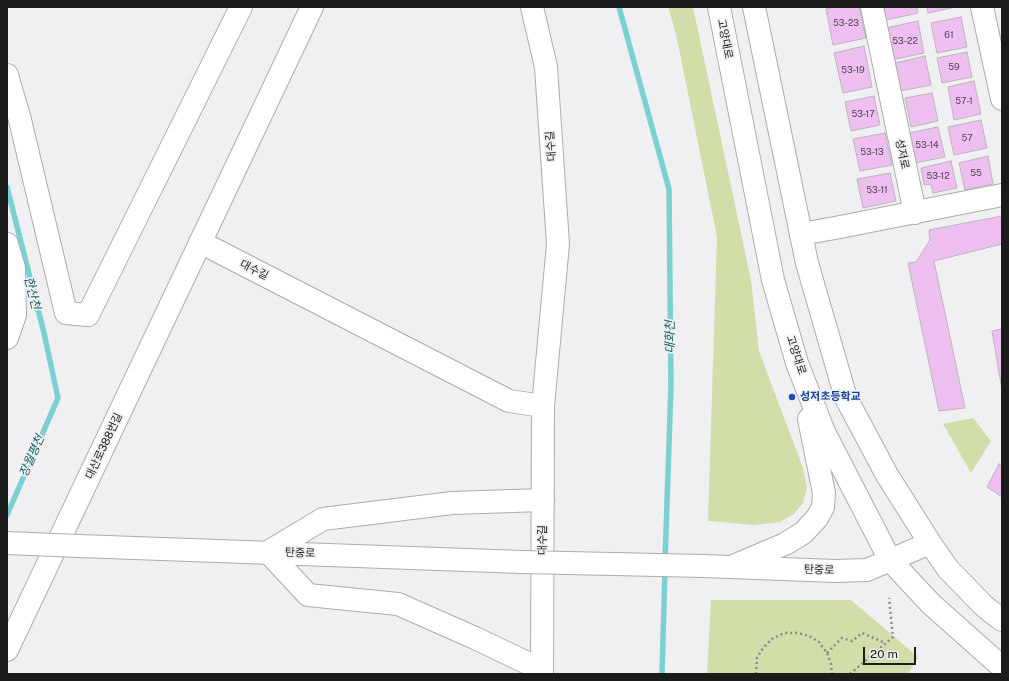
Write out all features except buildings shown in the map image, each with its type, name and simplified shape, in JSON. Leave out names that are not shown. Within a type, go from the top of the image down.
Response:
[{"type":"main road","points":[[7,75],[20,120],[66,313],[88,314],[241,7]]},
{"type":"main road","points":[[200,242],[312,7]]},
{"type":"main road","name":"대수길","points":[[532,7],[546,67],[558,244],[543,406],[542,672]]},
{"type":"main road","name":"고양대로","points":[[719,7],[773,280],[797,363],[824,432],[890,560],[931,604],[1002,667]]},
{"type":"main road","points":[[754,7],[807,262],[846,398],[887,475],[948,569],[985,607],[1002,620]]},
{"type":"main road","name":"성저로","points":[[872,7],[915,213]]},
{"type":"main road","points":[[982,7],[1002,99]]},
{"type":"main road","points":[[801,234],[1002,195]]},
{"type":"main road","name":"대수길","points":[[200,242],[509,401],[543,406]]},
{"type":"main road","name":"대산로388번길","points":[[7,650],[200,242]]},
{"type":"main road","points":[[7,244],[14,268],[15,315],[7,338]]},
{"type":"main road","points":[[731,567],[785,544],[803,533],[816,521],[823,507],[824,493],[797,363]]},
{"type":"main road","points":[[542,672],[475,638],[398,604],[308,595],[268,552],[323,519],[452,503],[543,500]]},
{"type":"main road","name":"탄중로","points":[[7,543],[522,562],[704,566],[835,571],[867,570],[930,543]]},
{"type":"path","points":[[850,674],[893,637],[889,598]]},
{"type":"path","points":[[756,674],[757,658],[763,648],[772,639],[784,633],[798,633],[809,636],[819,642],[828,653],[832,664],[832,674]]},
{"type":"path","points":[[828,653],[842,638],[852,641],[862,633],[885,644]]},
{"type":"green space","points":[[668,7],[693,7],[751,280],[759,351],[803,468],[807,487],[803,503],[794,514],[780,522],[754,525],[708,521],[717,237],[676,34]]},
{"type":"green space","points":[[973,418],[991,441],[971,473],[943,424]]},
{"type":"green space","points":[[711,600],[851,600],[918,657],[908,674],[707,674]]},
{"type":"waterway","name":"대화천","points":[[619,7],[669,189],[671,385],[665,562]]},
{"type":"waterway","name":"한산천","points":[[7,187],[44,333],[58,398],[7,515]]},
{"type":"waterway","name":"대화천","points":[[662,674],[665,570]]},
{"type":"place","name":"성저초등학교","points":[[792,397]]},
{"type":"water label","name":"장월평천","points":[[32,456]]}]
